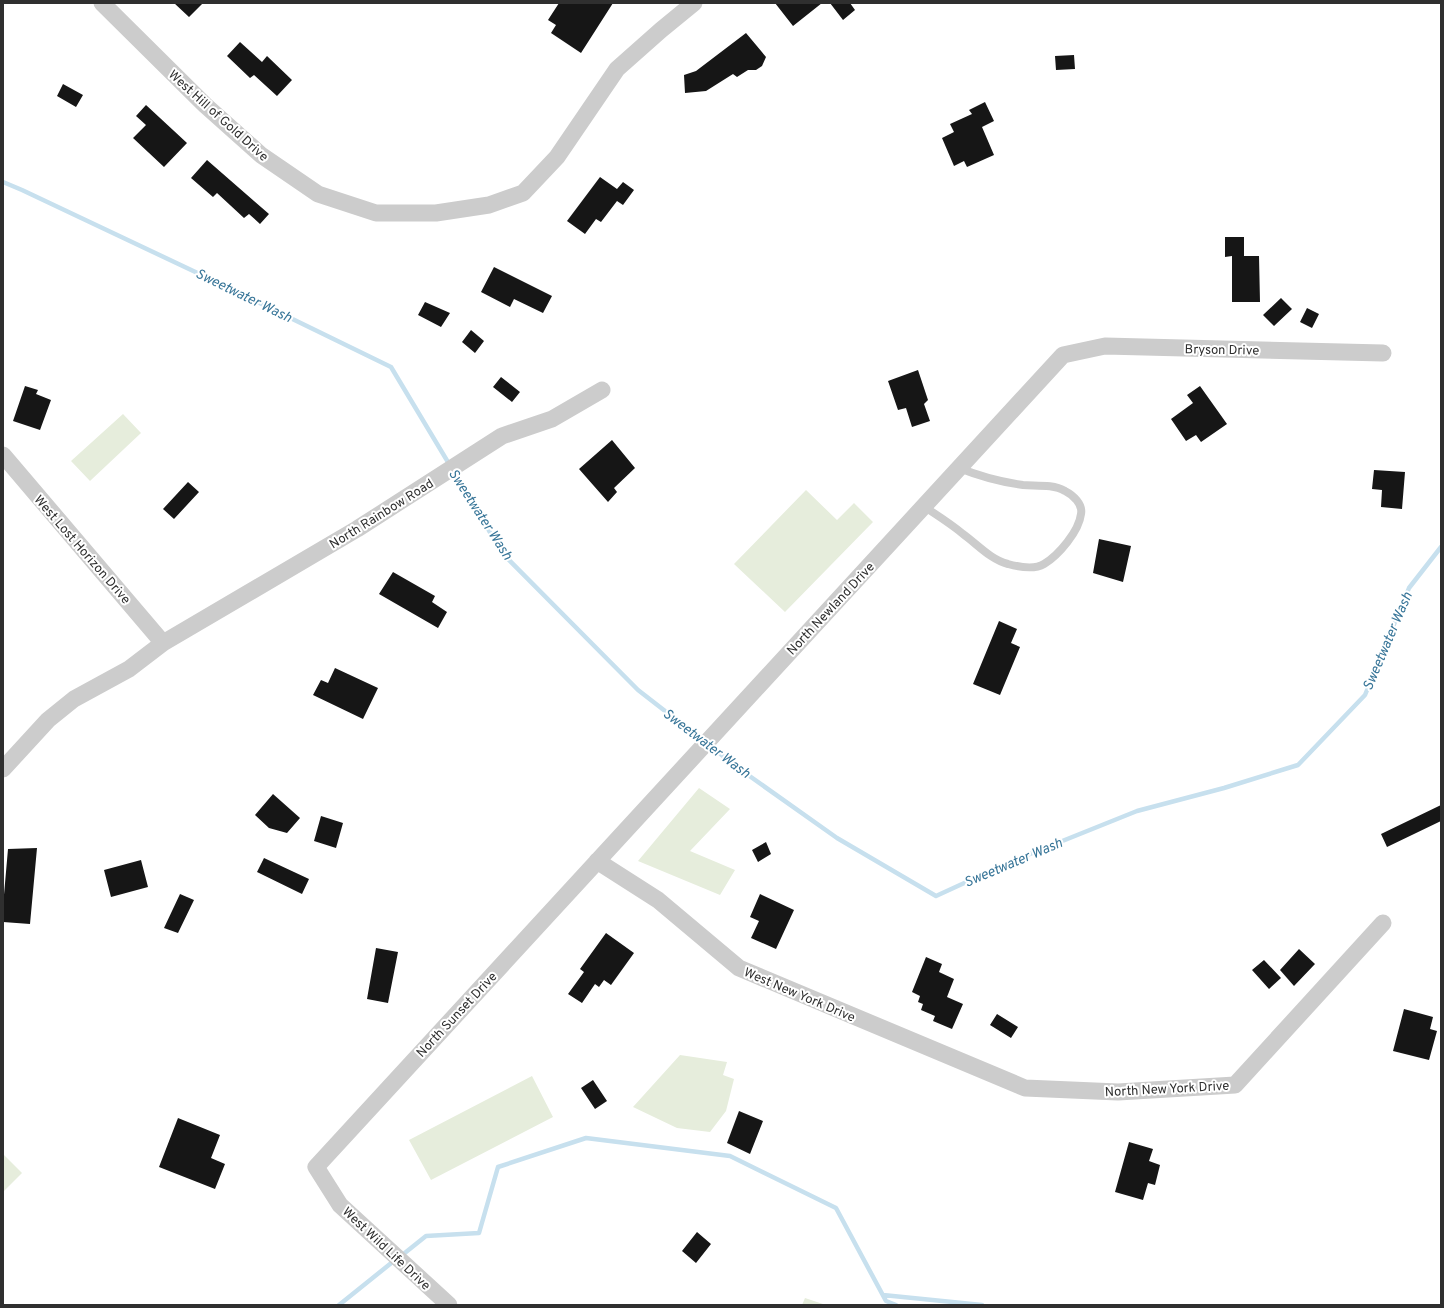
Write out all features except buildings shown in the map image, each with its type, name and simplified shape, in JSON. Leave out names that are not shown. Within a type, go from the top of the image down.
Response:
[{"type":"street","name":"West Hill of Gold Drive","points":[[102,3],[205,105],[261,156],[318,194],[376,212],[429,213],[489,205],[523,193],[557,157],[617,69],[694,3]]},
{"type":"street","name":"Bryson Drive","points":[[1062,355],[1105,346],[1383,353]]},
{"type":"street","name":"North Newland Drive","points":[[597,861],[1062,355]]},
{"type":"street","name":"North Rainbow Road","points":[[3,769],[53,716],[74,699],[129,669],[163,643],[357,529],[502,436],[552,419],[602,390]]},
{"type":"street","name":"West Lost Horizon Drive","points":[[3,455],[163,643]]},
{"type":"street","name":"West New York Drive","points":[[597,861],[658,900],[739,968],[1025,1088]]},
{"type":"street","name":"North Sunset Drive","points":[[316,1167],[597,861]]},
{"type":"street","name":"North New York Drive","points":[[1025,1088],[1118,1092],[1235,1084],[1383,923]]},
{"type":"street","name":"West Wild Life Drive","points":[[316,1167],[340,1205],[449,1305]]},
{"type":"lane","points":[[923,506],[963,533],[992,557],[1007,564],[1030,568],[1043,564],[1057,554],[1075,531],[1082,513],[1077,499],[1064,490],[1015,483],[978,475],[959,468]]},
{"type":"green space","points":[[123,414],[141,433],[90,481],[71,461]]},
{"type":"green space","points":[[806,490],[837,520],[854,503],[873,522],[785,612],[734,564]]},
{"type":"green space","points":[[699,788],[730,809],[690,851],[735,870],[720,895],[638,861]]},
{"type":"green space","points":[[680,1055],[727,1062],[723,1075],[734,1079],[726,1111],[710,1132],[677,1128],[633,1107]]},
{"type":"green space","points":[[532,1076],[553,1117],[431,1180],[409,1140]]},
{"type":"green space","points":[[3,1154],[22,1173],[3,1192]]},
{"type":"green space","points":[[805,1298],[826,1305],[802,1305]]},
{"type":"waterway","name":"Sweetwater Wash","points":[[3,182],[225,286],[391,367],[503,554],[638,690],[741,770],[837,838],[936,896],[1010,862],[1137,811],[1224,788],[1298,765],[1365,695],[1409,588],[1441,547]]},
{"type":"waterway","points":[[401,1256],[426,1236],[479,1233],[498,1167],[586,1138],[730,1156],[836,1208],[886,1301],[896,1305]]},
{"type":"waterway","points":[[339,1305],[395,1260]]},
{"type":"waterway","points":[[883,1295],[982,1305]]}]
